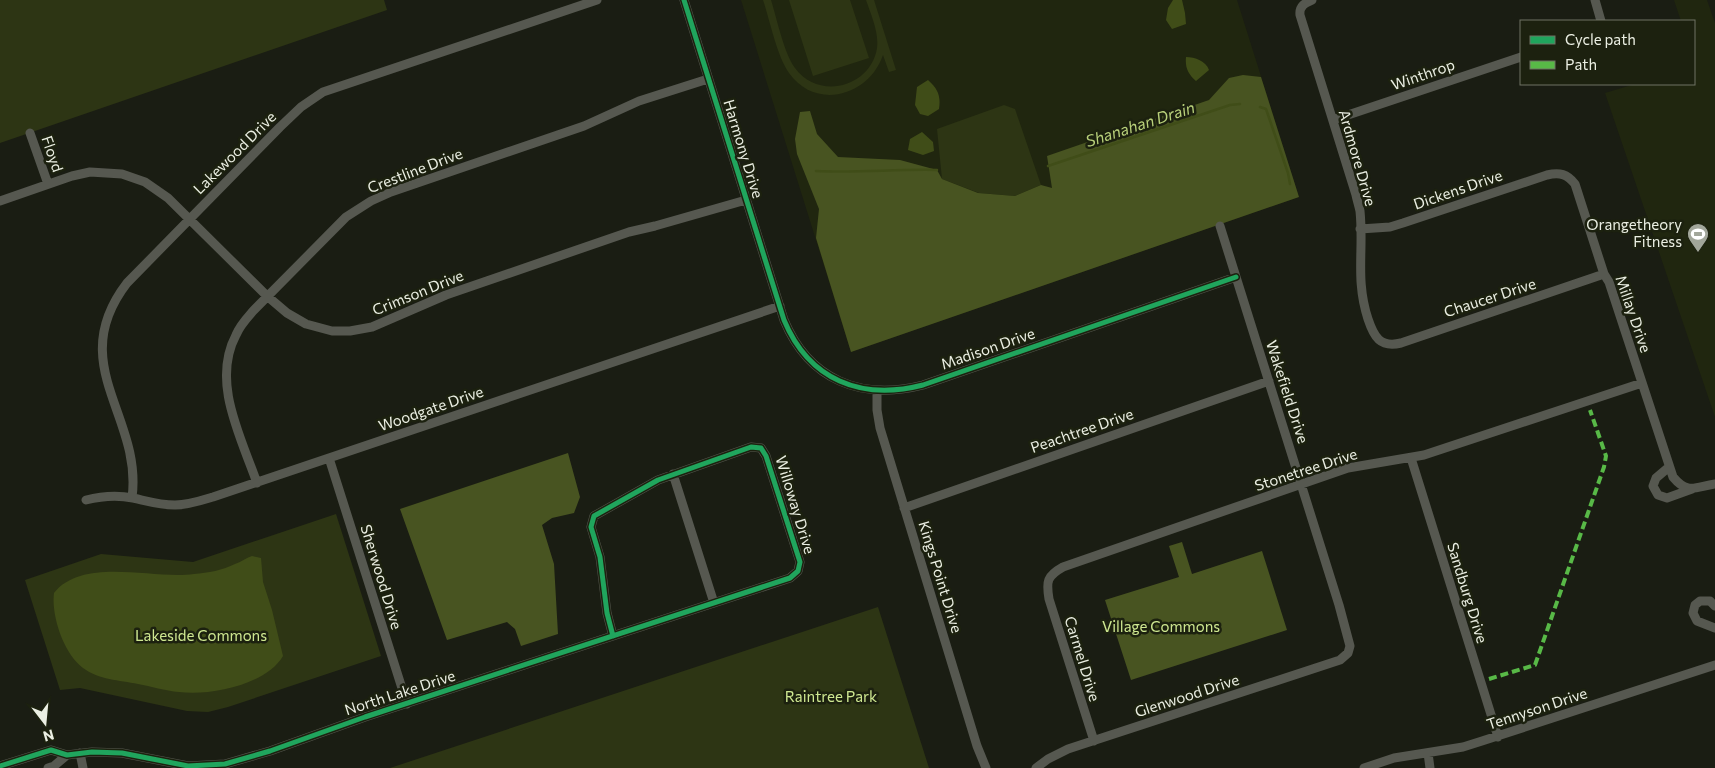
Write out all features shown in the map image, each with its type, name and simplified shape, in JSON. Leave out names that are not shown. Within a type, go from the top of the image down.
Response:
[{"type":"street","name":"Lakewood Drive","points":[[132,498],[134,474],[132,459],[104,374],[102,358],[104,332],[109,314],[118,294],[127,283],[294,114],[323,92],[597,0]]},
{"type":"street","name":"Harmony Drive","points":[[684,0],[780,306]]},
{"type":"street","name":"Ardmore Drive","points":[[1312,0],[1303,4],[1300,8],[1300,15],[1360,211],[1360,273],[1363,301],[1372,330],[1384,343]]},
{"type":"street","points":[[1594,0],[1601,20]]},
{"type":"street","name":"Winthrop","points":[[1333,120],[1520,57]]},
{"type":"street","name":"Crestline Drive","points":[[256,483],[226,389],[226,371],[234,337],[241,324],[267,296],[346,217],[380,196],[578,128],[639,100],[708,79]]},
{"type":"street","name":"Floyd","points":[[30,133],[48,184]]},
{"type":"street","name":"Crimson Drive","points":[[0,201],[90,172],[122,174],[145,182],[157,189],[190,219],[267,296],[287,313],[306,324],[332,331],[350,331],[372,327],[446,295],[629,232],[746,200]]},
{"type":"street","name":"Dickens Drive","points":[[1360,229],[1390,227],[1547,175],[1561,173],[1564,175]]},
{"type":"street","name":"Millay Drive","points":[[1564,175],[1569,177],[1575,184],[1669,467],[1679,483],[1686,488],[1693,489]]},
{"type":"street","name":"Wakefield Drive","points":[[1220,226],[1348,638],[1350,646],[1348,653]]},
{"type":"street","name":"Chaucer Drive","points":[[1384,343],[1401,343],[1604,274]]},
{"type":"street","name":"Madison Drive","points":[[780,306],[791,335],[798,346],[814,363],[828,374],[858,388],[877,391],[906,390],[1236,277]]},
{"type":"street","name":"Woodgate Drive","points":[[86,500],[112,496],[155,503],[183,504],[213,497],[780,306]]},
{"type":"street","name":"Peachtree Drive","points":[[904,508],[1269,381]]},
{"type":"street","name":"Stonetree Drive","points":[[1047,585],[1050,577],[1063,566],[1301,484],[1356,466],[1424,455],[1642,383]]},
{"type":"street","name":"Kings Point Drive","points":[[877,391],[878,422],[974,736],[986,768]]},
{"type":"street","name":"Willoway Drive","points":[[673,474],[751,447],[760,448],[766,456],[800,562],[798,572]]},
{"type":"street","name":"Sherwood Drive","points":[[329,458],[407,704]]},
{"type":"street","name":"Sandburg Drive","points":[[1411,458],[1498,737]]},
{"type":"street","points":[[1669,467],[1656,478],[1653,486],[1658,495],[1667,498],[1715,484]]},
{"type":"street","points":[[613,636],[605,605],[600,557],[591,527],[594,516],[673,474],[714,603]]},
{"type":"street","name":"North Lake Drive","points":[[48,768],[54,766],[67,755],[80,752],[122,753],[188,766],[225,764],[270,751],[790,578],[798,572]]},
{"type":"street","name":"Carmel Drive","points":[[1047,585],[1049,599],[1094,741]]},
{"type":"street","points":[[1715,606],[1710,601],[1700,601],[1695,605],[1693,613],[1697,621],[1715,628]]},
{"type":"street","name":"Glenwood Drive","points":[[1036,768],[1061,752],[1340,660],[1348,653]]},
{"type":"street","name":"Tennyson Drive","points":[[1364,768],[1394,758],[1462,747],[1498,737],[1715,665]]},
{"type":"street","name":"North Lake Drive","points":[[0,766],[51,750],[67,755]]},
{"type":"street","points":[[80,752],[83,768]]},
{"type":"street","points":[[1428,753],[1430,768]]},
{"type":"shaded area","points":[[741,0],[1237,0],[1299,197],[851,352]]},
{"type":"shaded area","points":[[1173,0],[1182,0],[1186,24],[1172,29],[1166,20],[1168,8]]},
{"type":"shaded area","points":[[1674,0],[1707,0],[1715,23],[1715,417],[1605,93],[1632,85],[1695,85],[1695,20],[1681,20]]},
{"type":"shaded area","points":[[1186,57],[1200,60],[1209,70],[1196,81],[1188,70]]},
{"type":"shaded area","points":[[928,80],[934,86],[940,100],[939,109],[928,116],[920,114],[915,105],[917,87]]},
{"type":"shaded area","points":[[922,132],[933,142],[934,151],[923,155],[908,150],[910,139]]},
{"type":"shaded area","points":[[252,556],[261,558],[263,582],[283,656],[275,666],[251,681],[221,690],[192,693],[169,691],[109,679],[89,672],[76,662],[60,634],[55,612],[54,593],[67,582],[83,575],[101,572],[177,575],[205,573],[226,568]]},
{"type":"green space","points":[[0,0],[384,0],[387,10],[0,143]]},
{"type":"green space","points":[[763,0],[771,0],[784,45],[795,68],[805,78],[817,84],[830,86],[843,85],[855,80],[865,72],[873,61],[877,48],[877,36],[866,0],[874,0],[896,70],[889,72],[883,55],[876,69],[854,89],[841,94],[827,95],[813,92],[800,85],[785,66],[777,48]]},
{"type":"green space","points":[[789,0],[850,0],[869,58],[813,76]]},
{"type":"green space","points":[[1243,75],[1261,77],[1299,197],[851,352],[816,238],[819,209],[797,154],[795,139],[800,112],[810,111],[817,134],[838,157],[900,160],[937,170],[942,179],[978,193],[1015,196],[1041,185],[1052,188],[1047,156],[1209,100],[1229,78]]},
{"type":"green space","points":[[1004,105],[1015,109],[1041,185],[1015,196],[979,193],[942,179],[937,129]]},
{"type":"green space","points":[[568,453],[580,497],[574,513],[552,518],[542,525],[554,564],[558,634],[521,646],[515,629],[507,622],[447,640],[400,509]]},
{"type":"green space","name":"Lakeside Commons","points":[[336,514],[381,656],[208,712],[187,711],[80,688],[60,690],[25,580],[101,554],[193,562]]},
{"type":"green space","name":"Village Commons","points":[[1182,542],[1192,574],[1262,551],[1287,630],[1131,680],[1105,600],[1179,577],[1169,546]]},
{"type":"green space","name":"Raintree Park","points":[[878,607],[929,768],[390,768]]},
{"type":"waterway","name":"Shanahan Drain","points":[[1048,166],[1230,105],[1240,104]]},
{"type":"waterway","name":"Shanahan Drain","points":[[1260,107],[1266,109],[1290,184]]},
{"type":"waterway","name":"Shanahan Drain","points":[[816,171],[937,170]]},
{"type":"marked path","points":[[1489,679],[1535,665],[1604,467],[1606,456],[1590,410]]},
{"type":"cycle path","points":[[684,0],[784,320],[795,341],[808,358],[823,371],[840,381],[858,387],[879,390],[923,385],[1236,277]]},
{"type":"cycle path","points":[[0,766],[51,750],[67,755],[92,752],[122,753],[188,766],[225,764],[270,751],[365,717],[790,578],[798,571],[800,562],[766,456],[761,448],[751,447],[658,480],[594,516],[591,527],[600,557],[607,613],[613,636]]},
{"type":"place","name":"Orangetheory Fitness","points":[[1698,253]]}]
